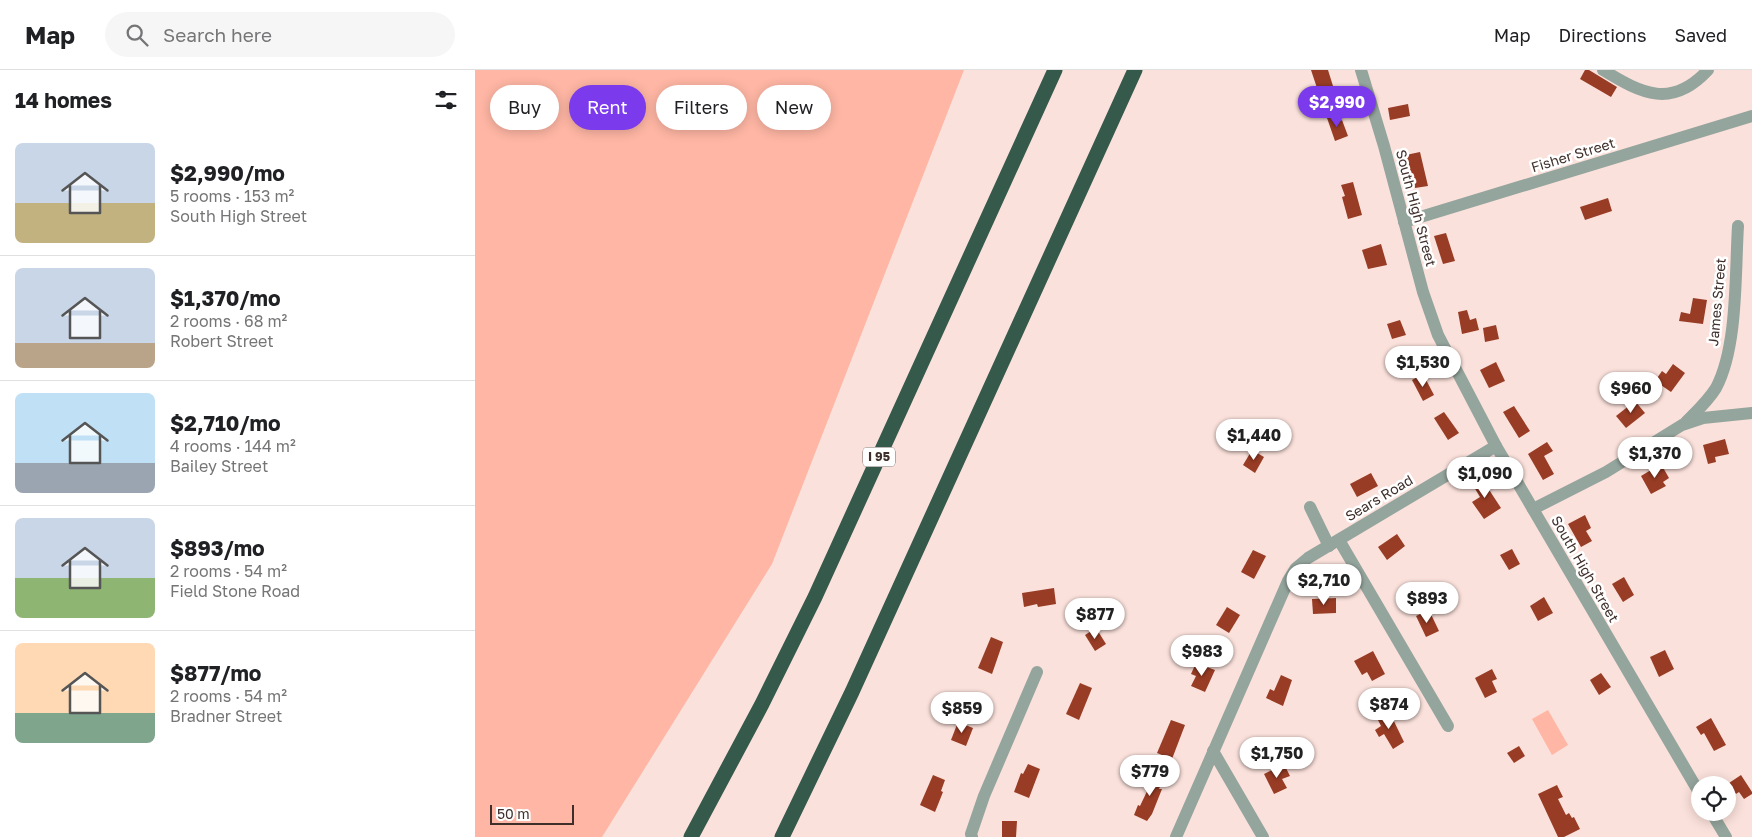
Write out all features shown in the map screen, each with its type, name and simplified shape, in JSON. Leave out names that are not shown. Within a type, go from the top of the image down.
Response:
[{"type":"highway","name":"I 95","points":[[691,837],[751,726],[815,597],[1055,70]]},
{"type":"highway","points":[[782,837],[848,700],[1135,70]]},
{"type":"street","name":"South High Street","points":[[1361,70],[1384,146],[1423,292],[1438,335],[1496,446],[1691,779]]},
{"type":"street","points":[[1603,70],[1629,86],[1648,93],[1667,94],[1683,90],[1696,83],[1708,70]]},
{"type":"street","name":"Fisher Street","points":[[1403,222],[1752,116]]},
{"type":"street","name":"James Street","points":[[1682,426],[1707,402],[1717,386],[1730,345],[1738,226]]},
{"type":"street","points":[[1533,509],[1606,472],[1682,426],[1703,418],[1752,412]]},
{"type":"street","name":"Sears Road","points":[[1176,837],[1288,581],[1296,568],[1334,543],[1496,446]]},
{"type":"street","points":[[1310,507],[1448,726]]},
{"type":"street","points":[[972,837],[971,834],[984,796],[1037,672]]},
{"type":"street","points":[[1213,751],[1263,837]]},
{"type":"street","points":[[1716,821],[1726,837]]},
{"type":"shaded area","points":[[475,70],[964,70],[772,564],[602,837],[475,837]]},
{"type":"shaded area","points":[[1548,710],[1568,745],[1552,755],[1532,719]]},
{"type":"building","points":[[1311,70],[1328,70],[1333,86],[1318,91]]},
{"type":"building","points":[[1585,70],[1589,70],[1617,87],[1611,97],[1580,79]]},
{"type":"building","points":[[1408,104],[1410,116],[1390,120],[1388,108]]},
{"type":"building","points":[[1335,115],[1337,122],[1342,120],[1348,136],[1335,141],[1327,118]]},
{"type":"building","points":[[1420,152],[1428,186],[1415,188],[1413,180],[1406,182],[1401,156]]},
{"type":"building","points":[[1353,182],[1362,215],[1348,219],[1342,197],[1345,196],[1341,185]]},
{"type":"building","points":[[1608,198],[1612,211],[1585,220],[1580,207]]},
{"type":"building","points":[[1446,233],[1455,261],[1443,264],[1434,236]]},
{"type":"building","points":[[1381,244],[1387,265],[1368,269],[1362,250]]},
{"type":"building","points":[[1693,298],[1707,300],[1703,324],[1679,321],[1681,312],[1690,314]]},
{"type":"building","points":[[1467,310],[1470,320],[1476,318],[1479,330],[1462,334],[1458,312]]},
{"type":"building","points":[[1400,320],[1406,335],[1392,339],[1387,324]]},
{"type":"building","points":[[1496,325],[1499,339],[1485,342],[1483,328]]},
{"type":"building","points":[[1496,362],[1505,381],[1489,388],[1480,370]]},
{"type":"building","points":[[1673,364],[1685,373],[1671,392],[1655,381],[1662,371],[1666,374]]},
{"type":"building","points":[[1423,374],[1434,395],[1423,401],[1412,380]]},
{"type":"building","points":[[1635,401],[1645,413],[1626,428],[1616,416]]},
{"type":"building","points":[[1514,406],[1530,431],[1519,438],[1503,412]]},
{"type":"building","points":[[1444,412],[1459,433],[1448,440],[1434,418]]},
{"type":"building","points":[[1725,439],[1729,454],[1715,457],[1716,462],[1708,464],[1703,445]]},
{"type":"building","points":[[1547,442],[1553,451],[1544,456],[1554,474],[1543,480],[1528,454]]},
{"type":"building","points":[[1252,450],[1264,457],[1255,473],[1243,465]]},
{"type":"building","points":[[1661,464],[1669,478],[1663,482],[1666,486],[1651,494],[1641,476]]},
{"type":"building","points":[[1371,473],[1378,486],[1357,497],[1350,484]]},
{"type":"building","points":[[1480,476],[1501,508],[1484,519],[1472,502],[1480,497],[1471,482]]},
{"type":"building","points":[[1585,515],[1591,528],[1586,531],[1592,541],[1581,547],[1568,524]]},
{"type":"building","points":[[1397,534],[1405,546],[1387,560],[1378,547]]},
{"type":"building","points":[[1512,549],[1520,564],[1509,570],[1500,555]]},
{"type":"building","points":[[1253,550],[1266,556],[1254,579],[1241,572]]},
{"type":"building","points":[[1624,577],[1634,595],[1623,602],[1612,584]]},
{"type":"building","points":[[1054,588],[1056,604],[1038,607],[1037,604],[1024,607],[1022,593]]},
{"type":"building","points":[[1544,597],[1553,613],[1538,621],[1530,606]]},
{"type":"building","points":[[1336,598],[1336,613],[1313,614],[1312,599]]},
{"type":"building","points":[[1227,607],[1240,615],[1229,633],[1216,625]]},
{"type":"building","points":[[1429,610],[1439,631],[1426,637],[1416,616]]},
{"type":"building","points":[[1096,628],[1106,644],[1095,651],[1085,635]]},
{"type":"building","points":[[991,637],[1003,642],[992,674],[978,668]]},
{"type":"building","points":[[1665,650],[1674,669],[1659,677],[1650,657]]},
{"type":"building","points":[[1373,651],[1385,674],[1372,681],[1367,672],[1362,675],[1354,661]]},
{"type":"building","points":[[1196,663],[1215,670],[1205,692],[1191,686],[1196,676],[1191,674]]},
{"type":"building","points":[[1492,669],[1497,679],[1492,681],[1497,692],[1485,698],[1475,678]]},
{"type":"building","points":[[1601,673],[1611,687],[1599,695],[1590,680]]},
{"type":"building","points":[[1281,675],[1292,680],[1283,706],[1266,698],[1270,689],[1274,691]]},
{"type":"building","points":[[1080,683],[1092,688],[1079,720],[1066,714]]},
{"type":"building","points":[[1389,711],[1404,742],[1393,749],[1384,734],[1379,737],[1375,730],[1381,726],[1377,718]]},
{"type":"building","points":[[1711,718],[1726,745],[1714,751],[1704,733],[1701,735],[1696,727]]},
{"type":"building","points":[[1171,720],[1185,725],[1172,759],[1157,753]]},
{"type":"building","points":[[958,722],[973,728],[966,746],[951,740]]},
{"type":"building","points":[[1519,746],[1525,756],[1514,763],[1507,753]]},
{"type":"building","points":[[1028,764],[1040,769],[1029,798],[1014,792],[1021,773],[1023,774]]},
{"type":"building","points":[[1284,764],[1290,776],[1282,779],[1287,788],[1274,794],[1264,774]]},
{"type":"building","points":[[1150,771],[1164,777],[1159,789],[1162,789],[1152,814],[1147,821],[1134,815],[1150,785],[1147,784],[1149,781],[1146,780]]},
{"type":"building","points":[[933,775],[945,780],[941,791],[943,792],[935,812],[920,805]]},
{"type":"building","points":[[1741,775],[1752,794],[1744,799],[1739,792],[1736,794],[1736,778]]},
{"type":"building","points":[[1557,785],[1563,797],[1558,799],[1566,815],[1569,813],[1572,818],[1574,817],[1580,829],[1564,837],[1558,837],[1538,794]]},
{"type":"building","points":[[1002,821],[1017,821],[1016,837],[1002,837]]}]
